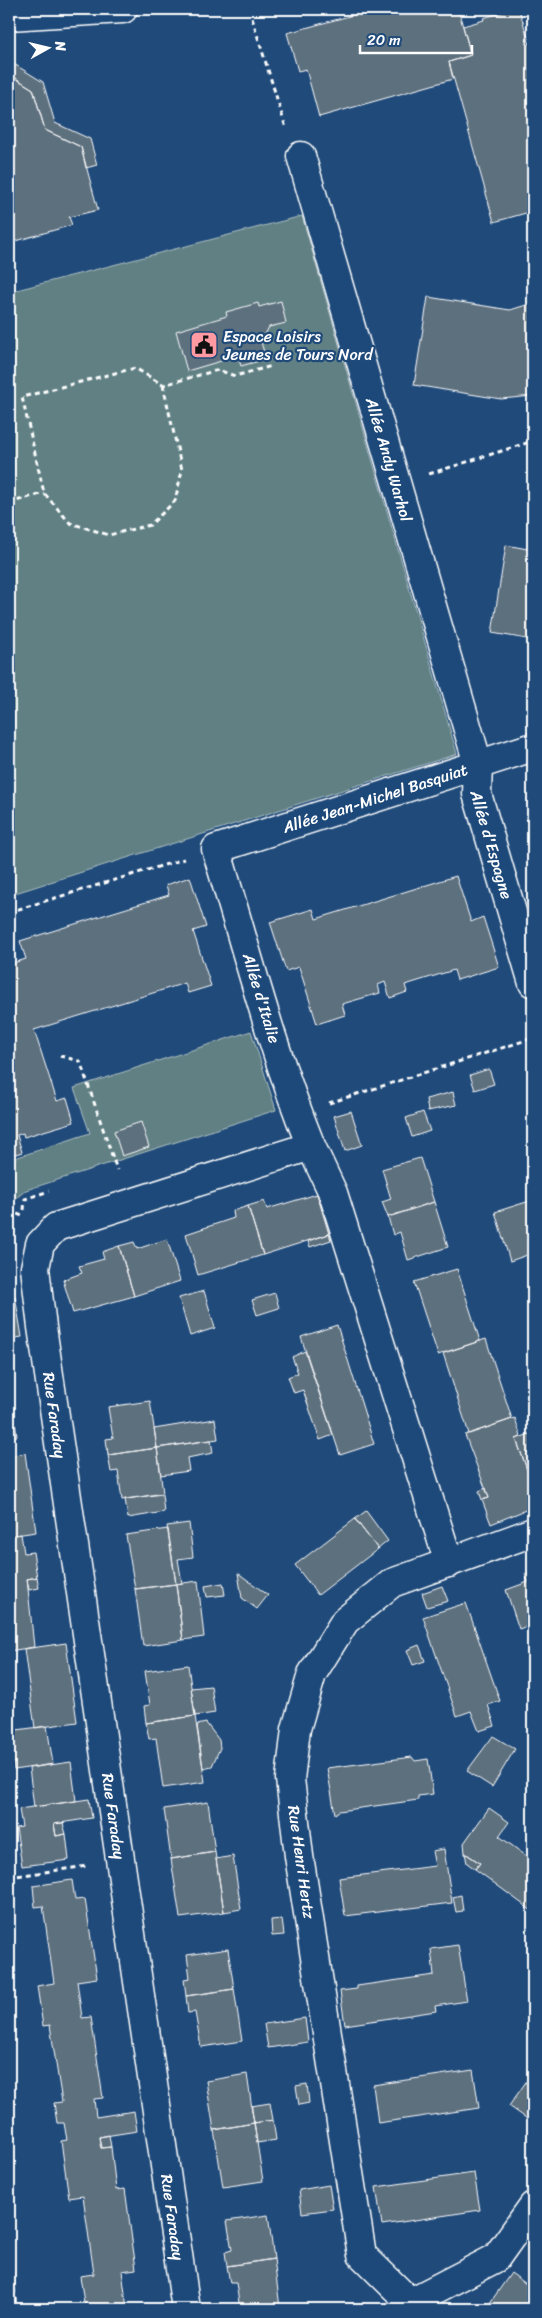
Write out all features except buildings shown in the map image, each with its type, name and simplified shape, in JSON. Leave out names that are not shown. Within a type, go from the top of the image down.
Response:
[{"type":"street","points":[[9,16],[123,9]]},
{"type":"street","name":"Allée Andy Warhol","points":[[301,156],[478,764]]},
{"type":"street","name":"Allée Jean-Michel Basquiat","points":[[216,849],[533,747]]},
{"type":"street","name":"Allée d'Espagne","points":[[478,764],[477,794],[533,983]]},
{"type":"street","name":"Allée d'Italie","points":[[216,849],[298,1113],[311,1146]]},
{"type":"street","points":[[311,1146],[333,1193],[449,1563]]},
{"type":"street","name":"Rue Faraday","points":[[186,2309],[42,1327],[35,1268],[40,1244],[56,1227],[311,1146]]},
{"type":"street","name":"Rue Henri Hertz","points":[[409,2307],[362,2255],[299,1856],[290,1778],[296,1728],[312,1674],[345,1621],[392,1583],[533,1532]]},
{"type":"street","points":[[409,2307],[496,2258],[533,2206]]},
{"type":"path","points":[[252,18],[292,149],[301,156]]},
{"type":"path","points":[[163,385],[218,370],[235,376],[272,366]]},
{"type":"path","points":[[135,368],[163,385],[182,470],[175,501],[150,525],[109,535],[70,523],[44,493],[22,397],[135,368]]},
{"type":"path","points":[[396,484],[533,441]]},
{"type":"path","points":[[9,503],[44,493]]},
{"type":"path","points":[[9,912],[216,849]]},
{"type":"path","points":[[298,1113],[533,1038]]},
{"type":"path","points":[[60,1056],[80,1061],[117,1170]]},
{"type":"path","points":[[9,1877],[120,1861]]},
{"type":"path","points":[[9,2235],[16,2309]]},
{"type":"green space","points":[[302,216],[457,754],[9,895],[9,292]]},
{"type":"green space","points":[[251,1031],[276,1110],[26,1190],[9,1204],[9,1160],[90,1133],[74,1088]]},
{"type":"place","name":"Espace Loisirs Jeunes de Tours Nord","points":[[204,345]]}]
